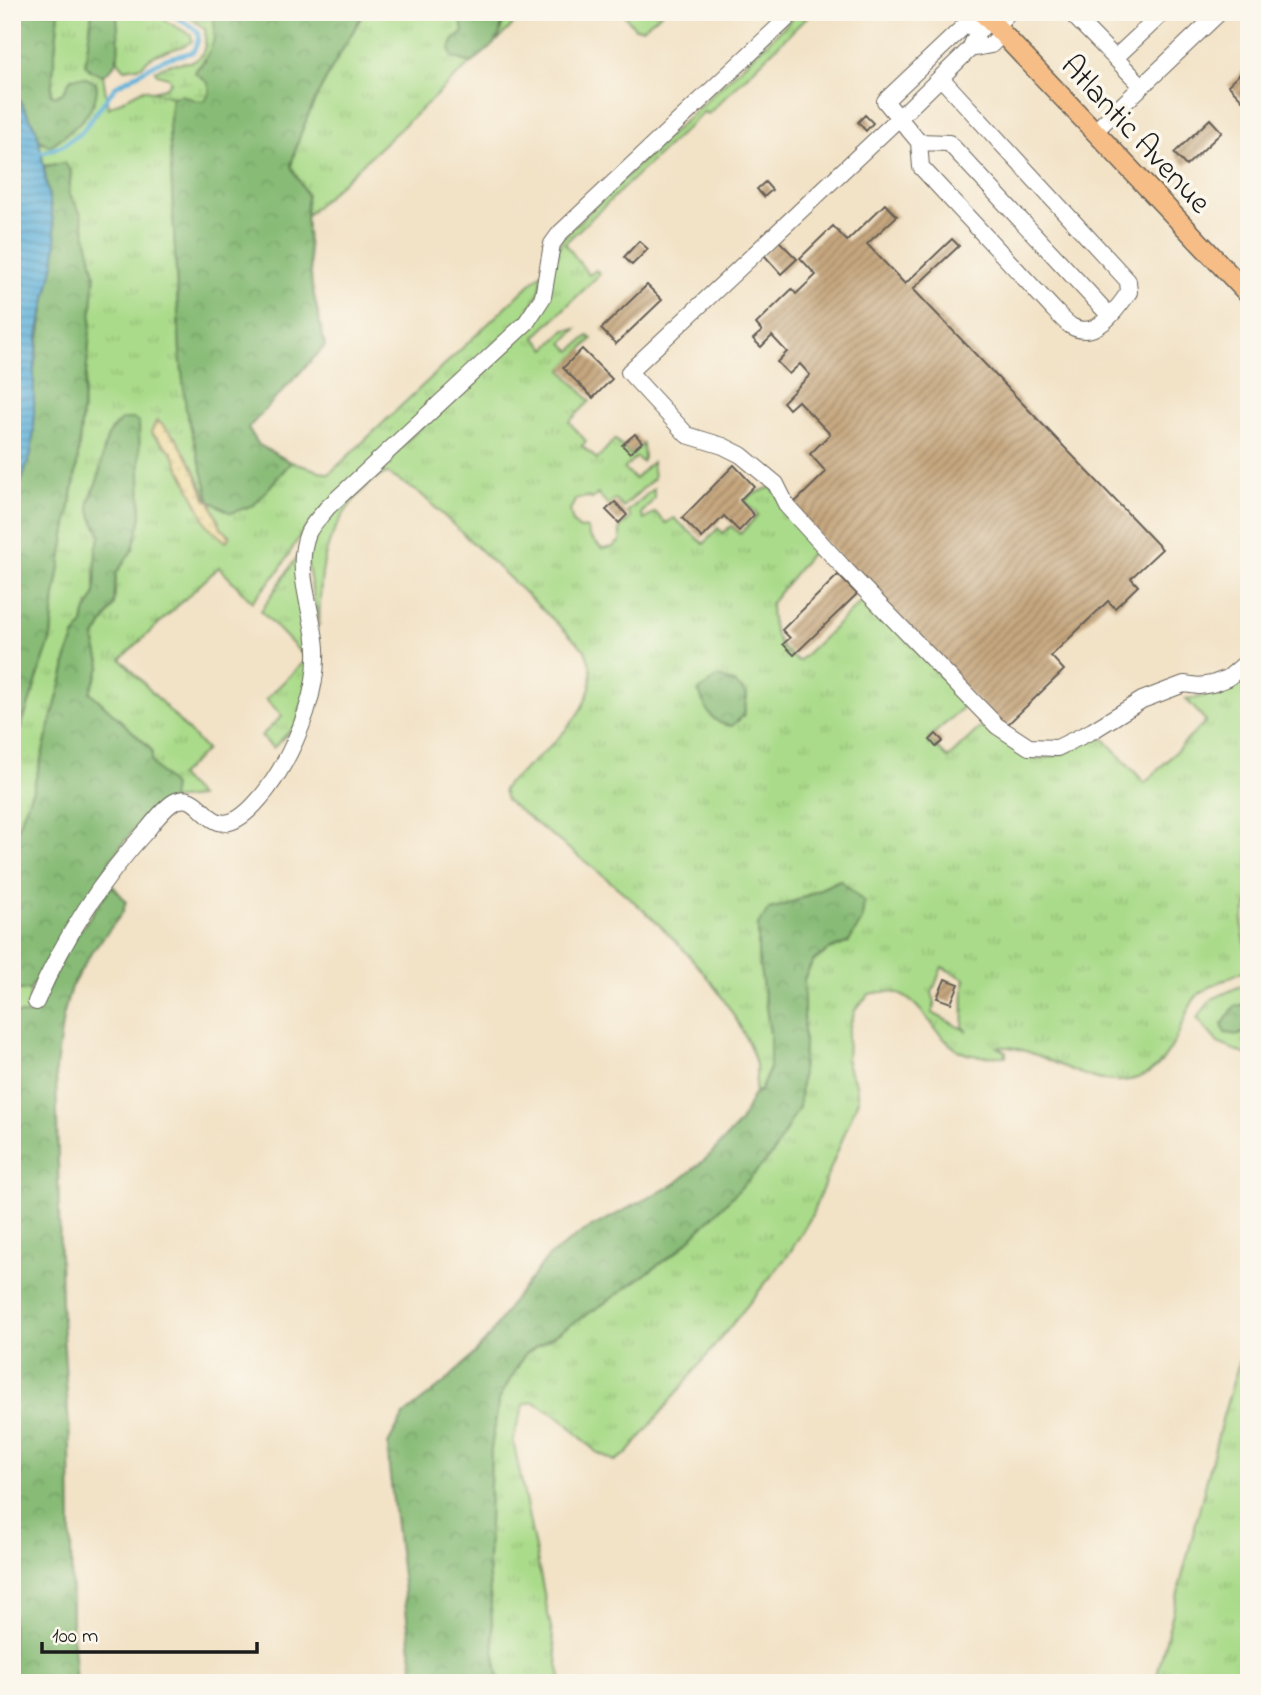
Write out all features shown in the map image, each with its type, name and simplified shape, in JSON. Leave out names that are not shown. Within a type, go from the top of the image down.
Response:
[{"type":"main road","name":"Atlantic Avenue","points":[[993,20],[1094,132],[1249,295]]},
{"type":"street","points":[[36,1002],[60,950],[90,902],[127,851],[172,803],[188,800],[196,803],[219,822],[231,822],[243,816],[265,792],[280,770],[298,730],[313,682],[316,650],[303,571],[309,533],[318,519],[526,323],[543,297],[552,244],[560,233],[794,12]]},
{"type":"street","points":[[1070,12],[1142,86]]},
{"type":"street","points":[[1115,58],[1164,12]]},
{"type":"street","points":[[1094,132],[1220,12]]},
{"type":"street","points":[[993,20],[978,31],[970,49],[941,78],[629,372],[687,436],[723,446],[741,455],[776,484],[787,506],[842,566],[996,726],[1029,747],[1057,748],[1092,731],[1142,700],[1184,684],[1212,684],[1228,678],[1249,660]]},
{"type":"street","points":[[941,78],[1128,281],[1129,292],[1110,316],[1098,326],[1084,329],[1072,327],[1054,310],[920,167],[919,142],[885,101],[993,20]]},
{"type":"street","points":[[919,142],[949,142],[1110,316]]},
{"type":"green space","points":[[12,12],[59,12],[51,94],[56,96],[63,93],[71,78],[84,77],[96,83],[97,93],[89,111],[50,146],[39,140],[36,129],[12,87]]},
{"type":"green space","points":[[59,12],[92,12],[86,65],[91,71],[103,75],[108,108],[144,89],[172,97],[169,128],[180,353],[254,505],[291,462],[329,474],[543,272],[540,290],[528,313],[315,517],[279,571],[252,602],[219,567],[121,659],[206,750],[179,776],[199,797],[171,800],[152,762],[152,751],[89,692],[101,666],[94,639],[114,605],[116,574],[133,549],[98,479],[91,502],[92,513],[101,535],[96,549],[95,595],[85,613],[83,624],[74,637],[33,789],[12,842],[12,754],[51,638],[54,602],[77,465],[88,354],[90,312],[81,214],[69,193],[71,171],[54,164],[44,166],[39,140],[50,146],[81,119],[93,102],[96,83],[56,96],[51,94]],"holes":[[[151,433],[192,464],[221,528],[230,535],[208,526],[172,452]]]},
{"type":"green space","points":[[92,12],[117,12],[118,56],[115,64],[103,75],[91,71],[85,65]]},
{"type":"green space","points":[[117,12],[163,12],[166,21],[191,35],[192,41],[153,56],[142,66],[125,69],[118,61]]},
{"type":"green space","points":[[183,12],[210,12],[215,28],[205,59],[194,72],[208,83],[210,92],[205,101],[182,95],[172,97],[152,91],[165,88],[171,82],[168,77],[155,71],[164,66],[190,62],[202,54],[205,29]]},
{"type":"green space","points":[[210,12],[364,12],[312,106],[291,166],[307,195],[306,216],[312,286],[325,346],[248,428],[259,445],[291,462],[254,505],[231,513],[210,501],[186,410],[180,353],[169,128],[172,97],[182,95],[195,100],[208,83],[194,72],[205,61],[214,19]]},
{"type":"green space","points":[[364,12],[466,12],[463,32],[453,41],[452,57],[471,63],[306,216],[307,195],[291,166],[304,125],[322,87]]},
{"type":"green space","points":[[466,12],[499,12],[501,21],[499,36],[495,42],[471,63],[452,57],[450,49],[453,41],[463,32],[461,21]]},
{"type":"green space","points":[[499,12],[525,12],[497,41],[503,23]]},
{"type":"green space","points":[[622,12],[663,12],[643,28],[635,28]]},
{"type":"green space","points":[[799,12],[812,12],[708,114],[704,112],[565,243],[589,275],[596,270],[600,274],[535,337],[546,349],[565,330],[576,329],[563,343],[571,351],[588,336],[592,339],[562,370],[590,401],[569,422],[586,441],[582,446],[597,459],[615,439],[630,455],[643,444],[642,462],[636,457],[624,469],[635,479],[652,462],[654,478],[623,507],[615,499],[608,505],[598,494],[592,499],[576,499],[570,510],[573,523],[580,529],[588,528],[589,536],[602,549],[613,547],[620,541],[620,528],[631,517],[627,512],[654,488],[654,499],[641,514],[644,520],[655,512],[666,523],[674,518],[704,544],[718,528],[723,533],[731,526],[740,534],[758,515],[745,502],[749,496],[771,487],[817,546],[771,603],[772,620],[780,644],[799,661],[866,597],[967,704],[928,739],[948,758],[986,722],[1014,750],[1033,758],[1057,755],[1090,740],[1103,738],[1145,783],[1206,721],[1186,699],[1220,691],[1249,671],[1249,902],[1242,928],[1249,968],[1214,984],[1197,996],[1170,1050],[1154,1069],[1132,1080],[1119,1081],[1090,1077],[1035,1054],[1009,1047],[997,1047],[1006,1052],[1006,1056],[967,1054],[952,1046],[912,1002],[889,992],[869,994],[855,1010],[848,1033],[847,1066],[856,1084],[858,1100],[811,1217],[789,1254],[628,1453],[615,1461],[596,1452],[562,1419],[534,1402],[524,1404],[513,1439],[562,1683],[500,1683],[494,1651],[488,1564],[491,1449],[499,1399],[525,1354],[605,1303],[679,1250],[799,1107],[804,1047],[804,979],[813,962],[829,950],[849,942],[840,880],[769,909],[758,955],[770,1033],[770,1068],[760,1091],[755,1092],[756,1065],[748,1042],[715,988],[690,957],[632,900],[506,800],[503,790],[507,784],[548,749],[584,703],[590,687],[591,671],[585,650],[421,494],[387,473],[360,492],[334,531],[324,560],[319,626],[307,562],[314,536],[323,520],[529,326],[563,237]],"holes":[[[717,677],[747,695],[744,715],[699,692]],[[942,967],[965,979],[963,1027],[967,1031],[932,1013],[935,1002],[932,993]]]},
{"type":"green space","points":[[64,163],[71,171],[69,193],[81,214],[95,274],[88,354],[77,465],[54,602],[51,638],[12,754],[12,508],[31,454],[34,429],[34,369],[56,240],[44,166]]},
{"type":"green space","points":[[124,419],[139,422],[141,518],[133,549],[116,574],[114,605],[94,639],[101,666],[90,692],[152,751],[152,763],[173,786],[171,800],[146,817],[125,841],[30,990],[12,990],[12,842],[33,789],[74,637],[83,624],[85,613],[95,595],[96,549],[101,535],[91,516],[89,504],[108,437]]},
{"type":"green space","points":[[297,557],[312,649],[310,677],[297,724],[273,748],[261,736],[282,716],[266,699],[307,659],[261,611]]},
{"type":"green space","points":[[717,677],[734,683],[747,695],[744,715],[732,726],[714,719],[699,691]]},
{"type":"green space","points":[[840,880],[864,902],[862,920],[849,942],[829,950],[813,961],[804,979],[804,1047],[799,1107],[772,1155],[679,1250],[605,1303],[525,1354],[499,1399],[491,1449],[488,1564],[494,1651],[500,1683],[415,1683],[388,1444],[404,1415],[444,1383],[490,1336],[511,1303],[549,1256],[584,1231],[675,1184],[708,1157],[739,1124],[755,1092],[760,1091],[770,1068],[770,1033],[758,955],[758,925],[769,909]]},
{"type":"green space","points":[[112,885],[126,901],[123,912],[90,955],[71,987],[63,1017],[56,1067],[61,1301],[70,1443],[72,1627],[76,1683],[12,1683],[12,1014],[29,1014],[40,1005],[64,953]]},
{"type":"green space","points":[[1249,982],[1249,1003],[1234,1007],[1239,1035],[1249,1030],[1249,1056],[1218,1043],[1197,1018],[1212,999]]},
{"type":"green space","points":[[12,990],[30,990],[29,1014],[12,1014]]},
{"type":"green space","points":[[1249,1003],[1249,1030],[1239,1035],[1225,1033],[1222,1025],[1234,1007]]},
{"type":"green space","points":[[1249,1328],[1249,1683],[1155,1683],[1223,1416]]},
{"type":"sand","points":[[157,420],[176,438],[192,465],[221,528],[230,536],[226,542],[208,526],[172,452],[151,432]]},
{"type":"water","points":[[12,87],[36,129],[56,240],[55,259],[39,330],[34,369],[34,429],[31,454],[12,508]]},
{"type":"building","points":[[1249,65],[1249,107],[1228,85]]},
{"type":"building","points":[[865,115],[873,123],[866,131],[858,122]]},
{"type":"building","points":[[1210,119],[1222,132],[1186,166],[1174,153]]},
{"type":"building","points":[[765,182],[772,190],[764,197],[757,189]]},
{"type":"building","points":[[885,204],[897,216],[867,244],[905,284],[952,239],[959,246],[913,289],[1162,549],[1131,578],[1138,586],[1115,608],[1108,601],[1051,656],[1064,670],[1004,728],[791,506],[826,472],[810,454],[830,434],[798,401],[789,409],[783,402],[810,375],[800,364],[789,374],[777,362],[787,352],[772,336],[761,347],[753,339],[762,331],[756,324],[792,289],[796,294],[816,275],[800,258],[833,226],[847,241]]},
{"type":"building","points":[[639,241],[648,249],[632,265],[624,257]]},
{"type":"building","points":[[779,241],[797,259],[781,274],[764,255]]},
{"type":"building","points":[[647,285],[662,300],[616,344],[601,329]]},
{"type":"building","points":[[582,349],[612,379],[593,398],[563,368]]},
{"type":"building","points":[[635,434],[642,442],[630,453],[622,445]]},
{"type":"building","points":[[734,465],[754,486],[740,500],[754,515],[739,531],[724,516],[702,538],[682,518]]},
{"type":"building","points":[[615,502],[627,515],[619,523],[606,510]]},
{"type":"building","points":[[838,575],[857,594],[794,655],[783,644],[790,638],[782,630]]},
{"type":"building","points":[[936,734],[943,741],[936,747],[930,740]]},
{"type":"building","points":[[945,979],[959,984],[951,1003],[937,998]]},
{"type":"waterway","points":[[36,151],[42,153],[63,145],[81,133],[116,86],[164,59],[193,52],[197,43],[197,31],[171,12]]}]
